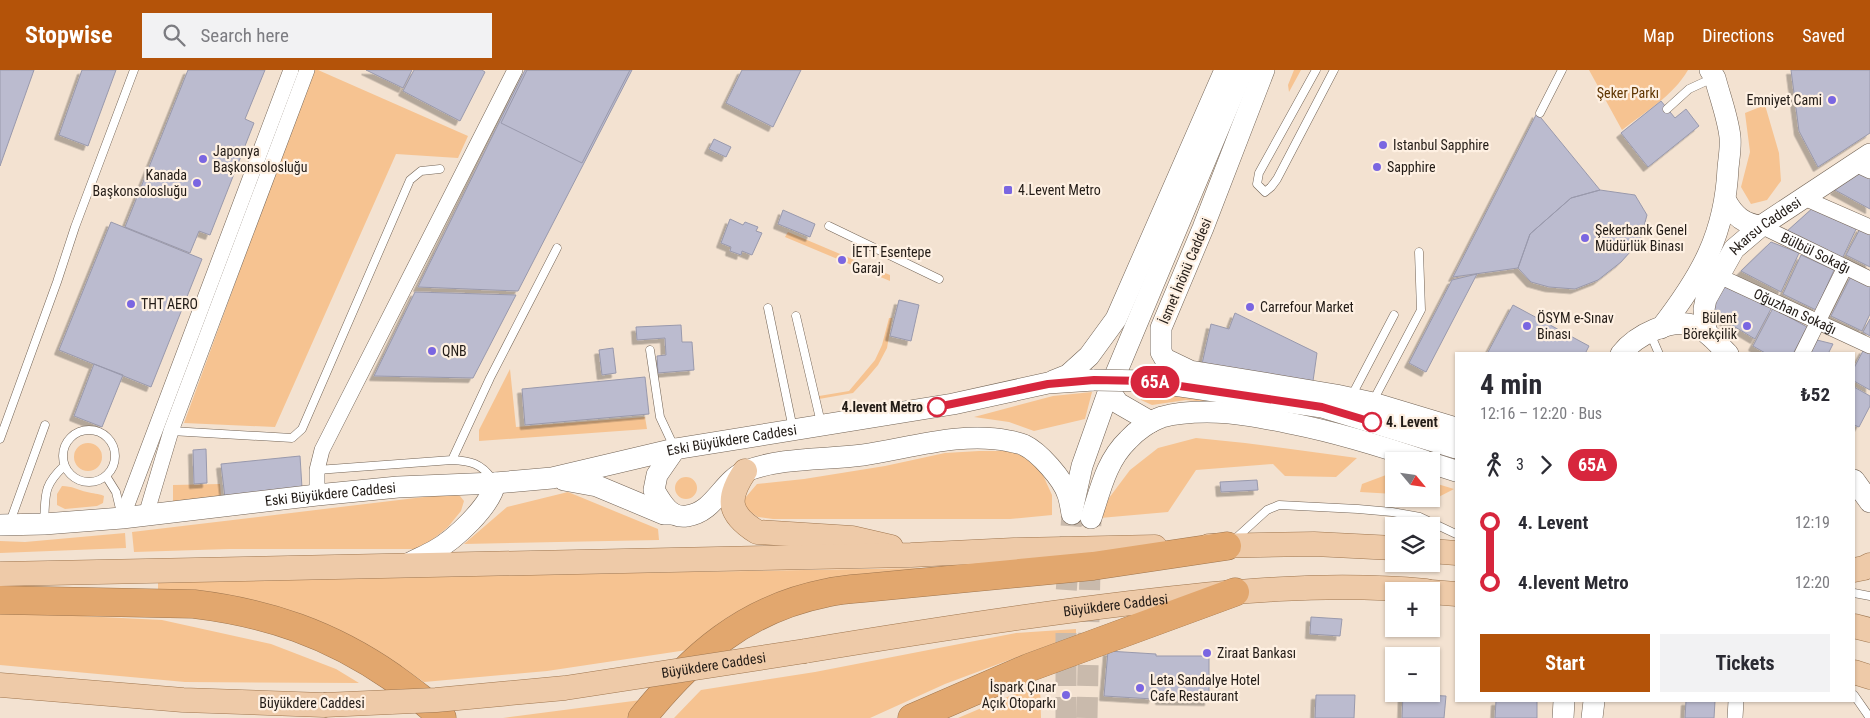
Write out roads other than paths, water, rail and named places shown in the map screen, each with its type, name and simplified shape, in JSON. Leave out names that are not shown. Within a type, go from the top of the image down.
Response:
[{"type":"highway","points":[[642,718],[672,683],[709,647],[758,615],[798,600],[826,593],[864,588],[1092,566],[1227,546]]},
{"type":"highway","points":[[912,718],[1028,668],[1235,592]]},
{"type":"highway","points":[[0,600],[194,604],[254,614],[292,625],[362,657],[421,697],[442,718]]},
{"type":"highway","points":[[378,667],[419,718]]},
{"type":"main road","points":[[745,472],[736,486],[732,497],[733,508],[744,524],[757,532],[852,538],[885,544],[912,555]]},
{"type":"main road","points":[[0,574],[912,555],[1014,550],[1314,544],[1385,548]]},
{"type":"main road","points":[[1440,552],[1455,554]]},
{"type":"main road","points":[[1855,570],[1870,565]]},
{"type":"main road","name":"Büyükdere Caddesi","points":[[0,684],[183,700],[324,704],[436,700],[556,689],[1040,613],[1235,592],[1351,587],[1385,589]]},
{"type":"main road","points":[[1440,593],[1455,594]]},
{"type":"main road","points":[[1855,626],[1870,630]]},
{"type":"main road","points":[[1855,672],[1870,677]]},
{"type":"street","points":[[122,518],[291,70]]},
{"type":"street","points":[[146,515],[171,432],[306,70]]},
{"type":"street","points":[[316,495],[317,470],[322,450],[335,420],[515,70]]},
{"type":"street","points":[[1048,384],[1068,374],[1089,356],[1116,319],[1225,70]]},
{"type":"street","name":"İsmet İnönü Caddesi","points":[[1081,516],[1082,466],[1101,385],[1243,70]]},
{"type":"street","name":"İsmet İnönü Caddesi","points":[[1264,70],[1203,228],[1161,328],[1160,352],[1165,359],[1190,371],[1351,398],[1455,428]]},
{"type":"street","points":[[1712,270],[1717,236],[1726,201],[1730,138],[1714,72]]},
{"type":"street","name":"Akarsu Caddesi","points":[[1623,352],[1641,336],[1656,330],[1688,292],[1761,226],[1804,198],[1865,163]]},
{"type":"street","points":[[1804,198],[1870,227]]},
{"type":"street","points":[[1726,201],[1736,216],[1751,225],[1761,226]]},
{"type":"street","name":"Bülbül Sokağı","points":[[1761,226],[1870,279]]},
{"type":"street","points":[[1803,352],[1845,267]]},
{"type":"street","name":"Akarsu Caddesi","points":[[1706,332],[1704,309],[1712,270]]},
{"type":"street","name":"Oğuzhan Sokağı","points":[[1712,270],[1870,346]]},
{"type":"street","points":[[1656,330],[1682,322],[1695,326],[1706,332],[1726,352]]},
{"type":"street","name":"Eski Büyükdere Caddesi","points":[[5,525],[122,518],[316,495],[552,478],[675,449],[953,404],[1048,384],[1101,385],[1146,381],[1322,407],[1455,448]]},
{"type":"street","points":[[1101,385],[1118,403],[1151,422]]},
{"type":"street","points":[[1081,516],[1110,462],[1128,440],[1151,422],[1163,417],[1193,412],[1239,413],[1326,430],[1361,439],[1399,452]]},
{"type":"street","points":[[552,478],[597,486],[664,514],[686,516],[703,510],[714,502],[728,484],[745,472],[790,461],[861,455],[943,441],[992,437],[1024,444],[1049,464],[1081,516]]},
{"type":"street","points":[[674,514],[663,505],[654,490],[657,475],[675,449]]},
{"type":"street","points":[[1440,466],[1455,471]]},
{"type":"street","points":[[1855,481],[1870,502]]},
{"type":"street","points":[[406,565],[435,550],[460,531],[488,500],[493,492],[494,483]]},
{"type":"street","points":[[1563,718],[1564,702]]},
{"type":"street","points":[[1592,718],[1594,702]]},
{"type":"street","points":[[1735,718],[1736,702]]},
{"type":"lane","points":[[0,439],[75,227],[134,70]]},
{"type":"lane","points":[[1316,70],[1259,173],[1257,184],[1265,192],[1272,187],[1277,179],[1334,70]]},
{"type":"lane","points":[[1540,113],[1562,70]]},
{"type":"lane","points":[[1667,109],[1714,72]]},
{"type":"lane","points":[[171,432],[292,438],[302,429],[410,180],[421,171],[440,169]]},
{"type":"lane","points":[[829,226],[939,280]]},
{"type":"lane","points":[[452,460],[490,378],[558,248]]},
{"type":"lane","points":[[1373,403],[1420,310],[1420,252]]},
{"type":"lane","points":[[768,308],[793,430]]},
{"type":"lane","points":[[1351,398],[1394,315]]},
{"type":"lane","points":[[796,316],[822,425]]},
{"type":"lane","points":[[1656,330],[1660,352]]},
{"type":"lane","points":[[650,350],[660,417],[675,449]]},
{"type":"lane","points":[[5,525],[45,425]]},
{"type":"lane","points":[[91,430],[106,436],[114,449],[113,465],[106,476],[94,482],[76,480],[64,466],[62,458],[63,449],[67,441],[74,434],[91,430]]},
{"type":"lane","points":[[317,470],[452,460],[468,461],[476,464],[488,473],[494,483]]},
{"type":"lane","points":[[44,524],[47,485],[53,476],[64,466]]},
{"type":"lane","points":[[106,476],[116,492],[122,518]]},
{"type":"lane","points":[[1227,546],[1266,510],[1279,505],[1358,508],[1392,512],[1420,517],[1455,534]]},
{"type":"lane","points":[[1855,592],[1870,596]]},
{"type":"lane","points":[[1855,696],[1870,718]]},
{"type":"tunnel","points":[[1066,718],[1066,594],[1072,514]]},
{"type":"tunnel","points":[[1087,718],[1091,518]]},
{"type":"place","name":"Emniyet Cami","points":[[1832,100]]},
{"type":"place","name":"Istanbul Sapphire","points":[[1383,145]]},
{"type":"place","name":"Japonya Başkonsolosluğu","points":[[203,159]]},
{"type":"place","name":"Sapphire","points":[[1377,167]]},
{"type":"place","name":"Kanada Başkonsolosluğu","points":[[197,183]]},
{"type":"place","name":"4.Levent Metro","points":[[1008,190]]},
{"type":"place","name":"Şekerbank Genel Müdürlük Binası","points":[[1585,238]]},
{"type":"place","name":"İETT Esentepe Garajı","points":[[842,260]]},
{"type":"place","name":"THT AERO","points":[[131,304]]},
{"type":"place","name":"Carrefour Market","points":[[1250,307]]},
{"type":"place","name":"ÖSYM e-Sınav Binası","points":[[1527,326]]},
{"type":"place","name":"Bülent Börekçilik","points":[[1747,326]]},
{"type":"place","name":"QNB","points":[[432,351]]},
{"type":"place","name":"4.levent Metro","points":[[937,407]]},
{"type":"place","name":"4. Levent","points":[[1372,422]]},
{"type":"place","name":"Ziraat Bankası","points":[[1207,653]]},
{"type":"place","name":"Leta Sandalye Hotel Cafe Restaurant","points":[[1140,688]]},
{"type":"place","name":"İspark Çınar Açık Otoparkı","points":[[1066,695]]},
{"type":"park label","name":"Şeker Parkı","points":[[1628,93]]}]
